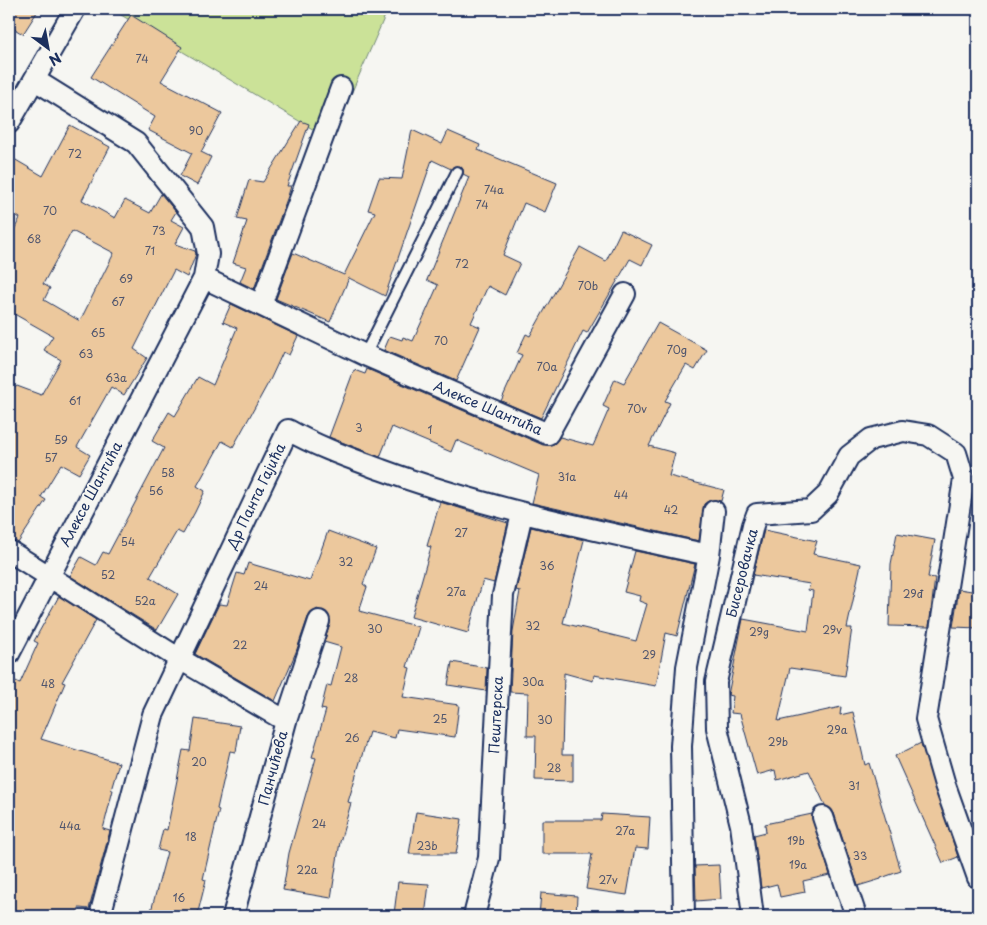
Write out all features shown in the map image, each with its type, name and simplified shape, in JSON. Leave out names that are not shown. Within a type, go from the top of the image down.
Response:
[{"type":"street","points":[[9,123],[75,9]]},
{"type":"street","name":"Алексе Шантића","points":[[9,654],[204,278],[208,254],[202,227],[136,143],[35,80]]},
{"type":"street","points":[[261,305],[340,88]]},
{"type":"street","name":"Алексе Шантића","points":[[204,278],[364,355],[548,434],[625,294]]},
{"type":"street","name":"Др Панта Гајића","points":[[100,916],[153,715],[178,658],[288,430],[317,446],[413,482],[522,514]]},
{"type":"street","name":"Бисеровачка","points":[[753,916],[741,825],[717,728],[716,682],[757,514],[810,510],[828,494],[849,456],[871,439],[904,431],[928,435],[956,453],[964,478],[926,719],[945,785],[978,878]]},
{"type":"street","points":[[684,916],[682,746],[686,667],[709,555],[714,511]]},
{"type":"street","points":[[522,514],[709,555]]},
{"type":"street","name":"Пештерска","points":[[474,916],[488,858],[503,595],[522,514]]},
{"type":"street","points":[[9,551],[178,658],[286,721]]},
{"type":"street","name":"Панчићева","points":[[233,916],[286,721],[318,621]]},
{"type":"street","points":[[823,817],[856,916]]},
{"type":"lane","points":[[364,355],[456,172]]},
{"type":"green space","points":[[111,9],[388,9],[331,140]]},
{"type":"building","points":[[9,9],[39,9],[23,34],[9,26]]},
{"type":"building","points":[[131,15],[182,47],[161,81],[222,113],[201,152],[211,157],[197,185],[180,176],[192,153],[148,130],[155,117],[91,77]]},
{"type":"building","points":[[301,121],[309,124],[287,186],[291,186],[288,196],[254,289],[240,282],[246,267],[233,263],[247,221],[237,219],[249,180],[263,182]]},
{"type":"building","points":[[70,125],[110,147],[82,200],[115,218],[125,200],[150,213],[161,194],[176,212],[171,220],[184,227],[175,244],[195,251],[196,254],[187,277],[174,270],[134,349],[147,358],[124,395],[111,387],[77,447],[90,455],[79,474],[61,464],[41,497],[46,500],[18,543],[9,539],[9,392],[17,386],[41,395],[61,360],[44,350],[53,336],[9,311],[9,240],[20,218],[9,211],[9,156],[43,176]],"holes":[[[72,231],[114,253],[80,321],[44,300],[50,288],[43,284]]]},
{"type":"building","points":[[412,130],[442,144],[448,131],[480,145],[478,150],[557,183],[545,212],[524,203],[503,255],[520,263],[505,295],[488,286],[471,323],[480,327],[456,381],[384,350],[390,336],[402,340],[403,337],[413,341],[438,285],[427,280],[469,177],[463,174],[463,169],[460,166],[451,169],[432,160],[385,296],[349,278],[330,322],[276,299],[293,253],[344,275],[375,212],[368,210],[379,178],[402,179]]},
{"type":"building","points":[[621,230],[652,245],[642,265],[630,259],[587,333],[583,331],[541,418],[501,401],[522,355],[517,353],[526,334],[530,336],[580,247],[606,261]]},
{"type":"building","points":[[231,304],[298,336],[289,355],[283,352],[233,447],[222,441],[197,486],[205,491],[195,512],[183,534],[177,531],[150,577],[178,594],[157,630],[70,576],[81,557],[96,565],[103,552],[108,554],[164,448],[152,441],[169,412],[175,416],[198,377],[213,385],[237,328],[223,322]]},
{"type":"building","points":[[658,323],[707,350],[695,370],[686,365],[665,401],[670,403],[649,446],[675,453],[669,476],[724,490],[721,501],[710,500],[704,504],[699,541],[532,503],[539,475],[456,440],[451,452],[392,427],[380,457],[329,437],[354,370],[365,374],[367,369],[543,445],[554,444],[560,437],[593,446],[609,409],[603,406],[615,379],[624,383]]},
{"type":"building","points":[[440,502],[508,523],[494,583],[483,580],[468,633],[411,617],[431,547],[427,546]]},
{"type":"building","points":[[531,527],[584,540],[563,623],[636,641],[647,604],[639,601],[640,596],[624,592],[635,551],[695,564],[677,636],[666,633],[656,686],[594,675],[593,681],[564,673],[562,755],[573,755],[573,781],[535,780],[536,736],[527,736],[528,693],[510,692],[513,631],[520,591],[516,590]]},
{"type":"building","points":[[764,530],[817,541],[813,554],[861,564],[847,628],[852,628],[845,676],[790,668],[778,721],[841,707],[840,715],[853,712],[865,765],[869,763],[901,871],[858,886],[834,813],[825,805],[809,771],[777,780],[775,770],[757,775],[740,714],[731,713],[733,696],[728,695],[743,619],[808,631],[813,591],[808,590],[810,584],[753,575]]},
{"type":"building","points":[[328,531],[376,549],[363,584],[367,587],[359,611],[419,627],[407,667],[410,668],[403,697],[459,705],[455,737],[397,729],[395,738],[369,732],[348,802],[351,803],[340,842],[331,898],[283,890],[289,853],[316,758],[312,757],[326,710],[321,709],[327,685],[331,686],[341,647],[324,642],[330,624],[328,614],[317,609],[308,617],[296,652],[275,701],[195,654],[219,604],[227,605],[237,573],[244,575],[248,563],[310,581]]},
{"type":"building","points":[[897,533],[935,540],[928,577],[935,578],[929,627],[889,626],[891,564]]},
{"type":"building","points":[[959,589],[978,592],[978,628],[953,627]]},
{"type":"building","points":[[59,596],[96,620],[62,682],[65,683],[41,739],[119,763],[103,829],[110,831],[89,909],[79,908],[77,916],[9,916],[9,678],[20,683],[38,643],[34,641]]},
{"type":"building","points":[[452,662],[487,668],[486,691],[448,685]]},
{"type":"building","points":[[195,719],[240,726],[236,752],[230,751],[203,879],[206,880],[197,916],[171,916],[151,911],[167,852],[158,850],[163,829],[167,830],[183,750],[190,751]]},
{"type":"building","points":[[921,743],[958,857],[943,863],[895,756]]},
{"type":"building","points":[[416,812],[462,819],[456,854],[409,854]]},
{"type":"building","points":[[602,814],[650,817],[648,849],[635,848],[627,895],[586,889],[592,854],[542,854],[542,820],[601,820]]},
{"type":"building","points":[[812,814],[830,875],[803,881],[805,892],[780,897],[777,884],[761,888],[754,835],[766,832],[765,824]]},
{"type":"building","points":[[719,865],[721,899],[696,901],[695,866]]},
{"type":"building","points":[[398,882],[429,884],[425,916],[394,914]]},
{"type":"building","points":[[541,893],[577,896],[576,916],[539,916]]}]
